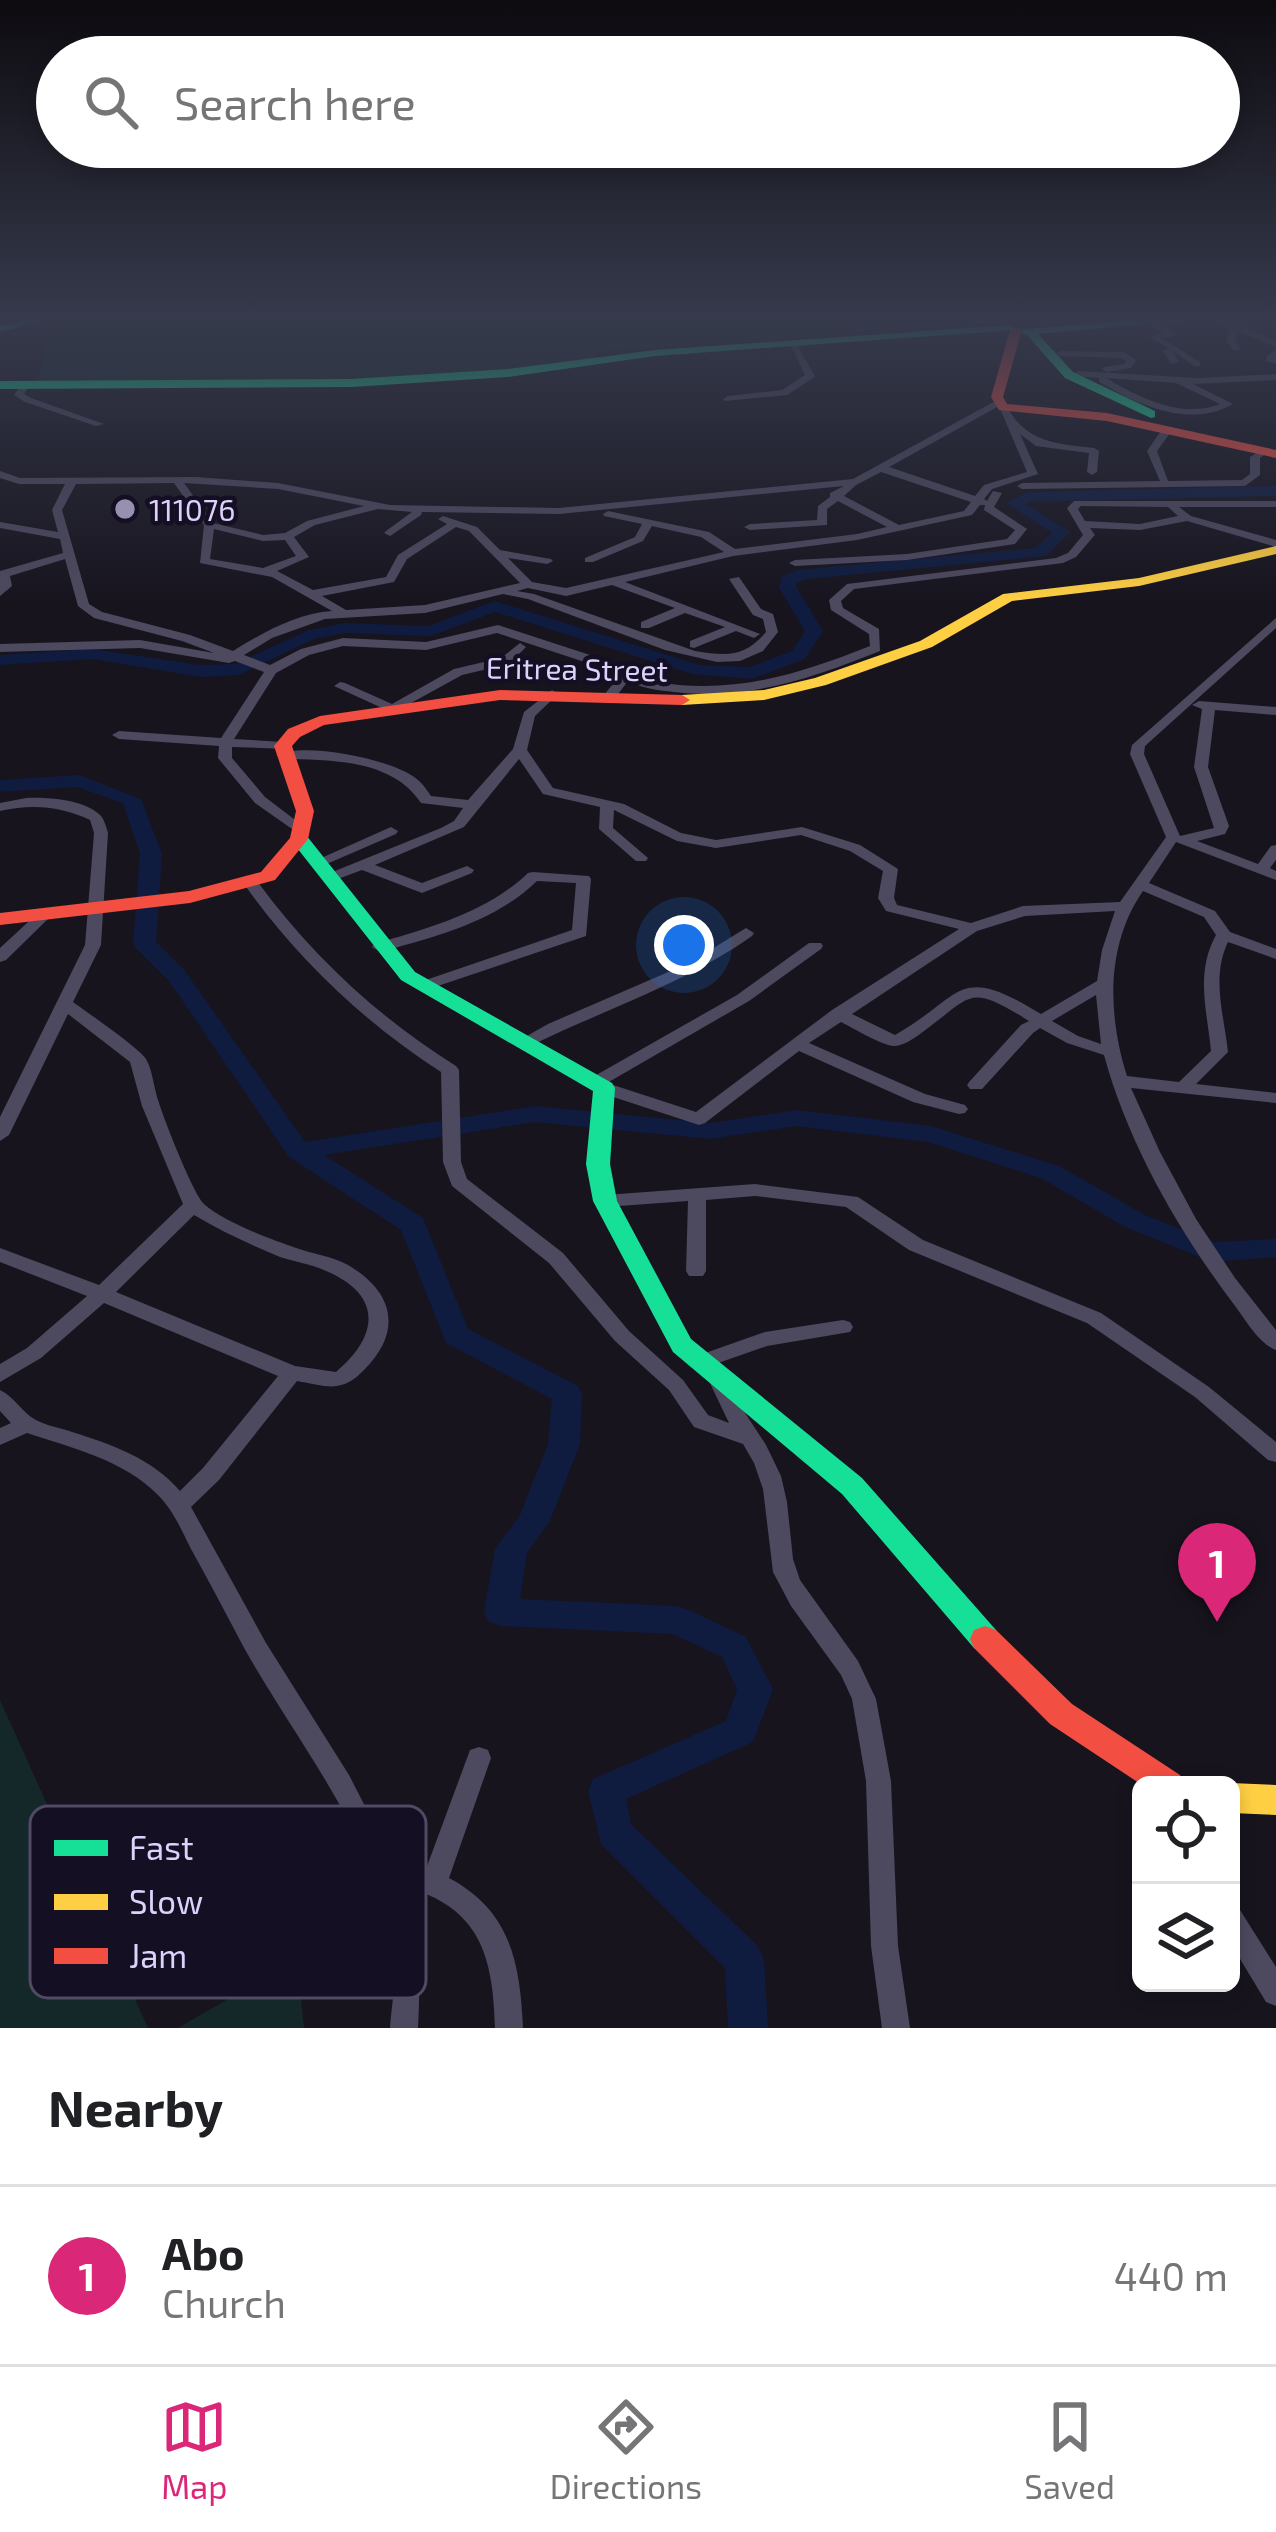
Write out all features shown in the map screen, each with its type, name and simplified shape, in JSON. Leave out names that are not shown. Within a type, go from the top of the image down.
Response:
[{"type":"main road","points":[[1005,413],[1107,417],[1273,448]]},
{"type":"main road","points":[[1154,413],[1273,448]]},
{"type":"main road","name":"Eritrea Street","points":[[283,751],[307,725],[468,698],[624,684],[692,700],[794,688],[926,644],[1008,597],[1139,582],[1276,547]]},
{"type":"main road","points":[[0,919],[190,897],[252,884],[275,870],[301,836],[304,797],[283,751]]},
{"type":"main road","points":[[301,836],[380,946],[423,986],[526,1041],[601,1103],[605,1201],[673,1332],[710,1371],[852,1486],[1044,1699],[1151,1776]]},
{"type":"main road","points":[[1240,1799],[1276,1801]]},
{"type":"street","points":[[65,413],[99,424]]},
{"type":"street","points":[[991,436],[1005,416]]},
{"type":"street","points":[[750,527],[823,523],[822,508],[855,482],[1005,416]]},
{"type":"street","points":[[1005,416],[1040,444],[1094,451],[1092,472]]},
{"type":"street","points":[[0,648],[126,643],[211,659],[244,658],[268,634],[342,611],[425,609],[529,585],[574,591],[733,553],[897,529],[968,513],[982,502],[988,487],[1035,471],[1005,416]]},
{"type":"street","points":[[1164,479],[1152,451],[1167,430]]},
{"type":"street","points":[[795,563],[1002,545],[1021,529],[989,511],[991,498],[1001,491],[1049,482],[1245,483],[1255,475],[1256,458],[1273,448]]},
{"type":"street","points":[[883,470],[982,502]]},
{"type":"street","points":[[0,475],[9,480],[176,479],[278,486],[417,513],[458,522],[529,585]]},
{"type":"street","points":[[176,479],[209,526],[263,538],[288,536],[310,523],[384,507],[559,511],[649,521],[705,534],[733,553]]},
{"type":"street","points":[[72,482],[57,510],[68,555],[91,612],[268,669]]},
{"type":"street","points":[[559,511],[855,482]]},
{"type":"street","points":[[834,495],[897,529]]},
{"type":"street","points":[[301,836],[243,784],[225,758],[226,740],[268,669],[343,641],[426,646],[490,629],[611,664],[624,684],[742,692],[793,681],[876,648],[875,632],[837,610],[835,600],[850,586],[1059,561],[1072,555],[1089,535],[1074,505],[1276,504]]},
{"type":"street","points":[[1173,507],[1187,518],[1276,547]]},
{"type":"street","points":[[390,533],[417,513]]},
{"type":"street","points":[[1085,524],[1140,527],[1187,518]]},
{"type":"street","points":[[633,574],[589,560],[639,539],[649,521]]},
{"type":"street","points":[[311,594],[390,580],[402,557],[458,522]]},
{"type":"street","points":[[0,525],[62,536]]},
{"type":"street","points":[[209,526],[204,561],[265,572],[342,611]]},
{"type":"street","points":[[779,528],[797,546]]},
{"type":"street","points":[[0,537],[17,530]]},
{"type":"street","points":[[265,572],[303,557],[288,536]]},
{"type":"street","points":[[496,553],[548,561]]},
{"type":"street","points":[[0,592],[6,586],[2,575],[68,555]]},
{"type":"street","points":[[374,610],[417,616],[483,596],[516,594],[671,652],[715,658],[758,647],[772,632],[769,617],[757,612],[736,579]]},
{"type":"street","points":[[612,581],[754,634]]},
{"type":"street","points":[[645,625],[686,608]]},
{"type":"street","points":[[1276,622],[1188,704],[1151,730],[1137,754],[1177,838],[1269,873],[1276,849]]},
{"type":"street","points":[[694,644],[734,628]]},
{"type":"street","points":[[340,686],[393,710],[458,672],[505,661],[520,647]]},
{"type":"street","points":[[323,870],[362,865],[459,824],[520,751],[529,715],[552,694]]},
{"type":"street","points":[[1188,704],[1276,711]]},
{"type":"street","points":[[1209,707],[1201,767],[1222,826],[1177,838],[1125,906],[1102,985],[1110,1051],[1120,1081],[1176,1205],[1231,1293],[1276,1343]]},
{"type":"street","points":[[119,735],[226,740],[367,761],[420,787],[426,800],[472,805]]},
{"type":"street","points":[[520,751],[548,791],[607,804],[691,840],[728,843],[802,831],[855,848],[891,869],[886,898],[891,908],[972,928]]},
{"type":"street","points":[[0,807],[43,800],[96,818],[101,833],[93,944],[0,1136]]},
{"type":"street","points":[[607,804],[606,829],[640,858]]},
{"type":"street","points":[[323,870],[391,831]]},
{"type":"street","points":[[362,865],[422,888],[467,870]]},
{"type":"street","points":[[380,946],[479,910],[518,891],[533,876],[584,879],[580,933],[423,986]]},
{"type":"street","points":[[252,884],[275,920],[375,1016],[424,1058],[450,1070],[459,1182],[556,1258],[622,1336],[676,1385],[700,1421],[747,1437]]},
{"type":"street","points":[[1143,886],[1210,914],[1224,934],[1276,953]]},
{"type":"street","points":[[601,1103],[699,1119],[838,1014],[972,928],[1023,911],[1125,906]]},
{"type":"street","points":[[0,957],[45,914]]},
{"type":"street","points":[[526,1041],[582,1012],[692,972],[746,933]]},
{"type":"street","points":[[1186,1084],[1212,1065],[1220,1052],[1208,984],[1211,953],[1224,934]]},
{"type":"street","points":[[601,1103],[815,946]]},
{"type":"street","points":[[976,1085],[1040,1018],[1102,985]]},
{"type":"street","points":[[838,1014],[895,1041],[972,991],[1040,1018],[1046,1030],[1066,1039],[1110,1051]]},
{"type":"street","points":[[0,1255],[292,1373],[340,1380],[362,1364],[382,1322],[377,1300],[339,1268],[288,1252],[193,1205],[151,1106],[138,1060],[63,1002]]},
{"type":"street","points":[[797,1044],[906,1093],[959,1109]]},
{"type":"street","points":[[1120,1081],[1186,1084],[1255,1100],[1276,1098]]},
{"type":"street","points":[[605,1201],[755,1190],[851,1202],[916,1245],[998,1274],[1094,1318],[1202,1392],[1276,1454]]},
{"type":"street","points":[[696,1271],[697,1196]]},
{"type":"street","points":[[0,1374],[34,1353],[102,1294],[193,1205]]},
{"type":"street","points":[[843,1327],[765,1340],[710,1371],[770,1472],[787,1580],[851,1667],[863,1694],[880,1790],[880,1911],[896,2028]]},
{"type":"street","points":[[179,1505],[211,1474],[292,1373]]},
{"type":"street","points":[[0,1399],[26,1425],[149,1475],[179,1505],[259,1651],[355,1806]]},
{"type":"street","points":[[0,1437],[26,1425]]},
{"type":"street","points":[[435,1880],[479,1758]]},
{"type":"street","points":[[426,1878],[435,1880],[489,1923],[509,1984],[509,2028]]},
{"type":"street","points":[[1240,1934],[1276,1992]]},
{"type":"street","points":[[404,1998],[404,2028]]},
{"type":"green space","points":[[0,1700],[48,1806],[30,1806],[30,1998],[134,1998],[148,2028],[0,2028]]},
{"type":"green space","points":[[230,1998],[301,1998],[304,2028],[178,2028]]},
{"type":"waterway","points":[[0,660],[92,654],[201,671],[239,669],[309,635],[345,628],[431,631],[494,606],[698,670],[752,673],[799,655],[814,631],[788,588],[788,580],[804,574],[1040,553],[1062,532],[1014,503],[1028,497],[1276,491]]},
{"type":"waterway","points":[[0,786],[79,781],[131,799],[151,854],[144,943],[177,976],[298,1151]]},
{"type":"waterway","points":[[298,1151],[535,1114],[710,1131],[797,1118],[931,1134],[1050,1172],[1135,1221],[1212,1252],[1276,1248]]},
{"type":"waterway","points":[[298,1151],[413,1225],[456,1336],[567,1394],[564,1444],[534,1521],[511,1549],[501,1612],[677,1620],[734,1647],[755,1689],[740,1731],[606,1791],[614,1832],[744,1960],[748,2028]]},
{"type":"traffic: fast","points":[[299,839],[408,976],[604,1088],[598,1164],[605,1201],[682,1345],[852,1486],[985,1639]]},
{"type":"traffic: slow","points":[[682,700],[764,695],[820,682],[926,644],[1008,597],[1139,582],[1276,550]]},
{"type":"traffic: slow","points":[[1240,1798],[1276,1800]]},
{"type":"traffic: jam","points":[[1062,413],[1107,417],[1276,454]]},
{"type":"traffic: jam","points":[[0,919],[190,897],[268,876],[299,839],[305,811],[283,746],[294,733],[320,721],[500,695],[682,700]]},
{"type":"traffic: jam","points":[[985,1639],[1061,1714],[1155,1776]]},
{"type":"place","name":"111076","points":[[125,509]]},
{"type":"place","name":"Abo","points":[[1217,1622]]}]
